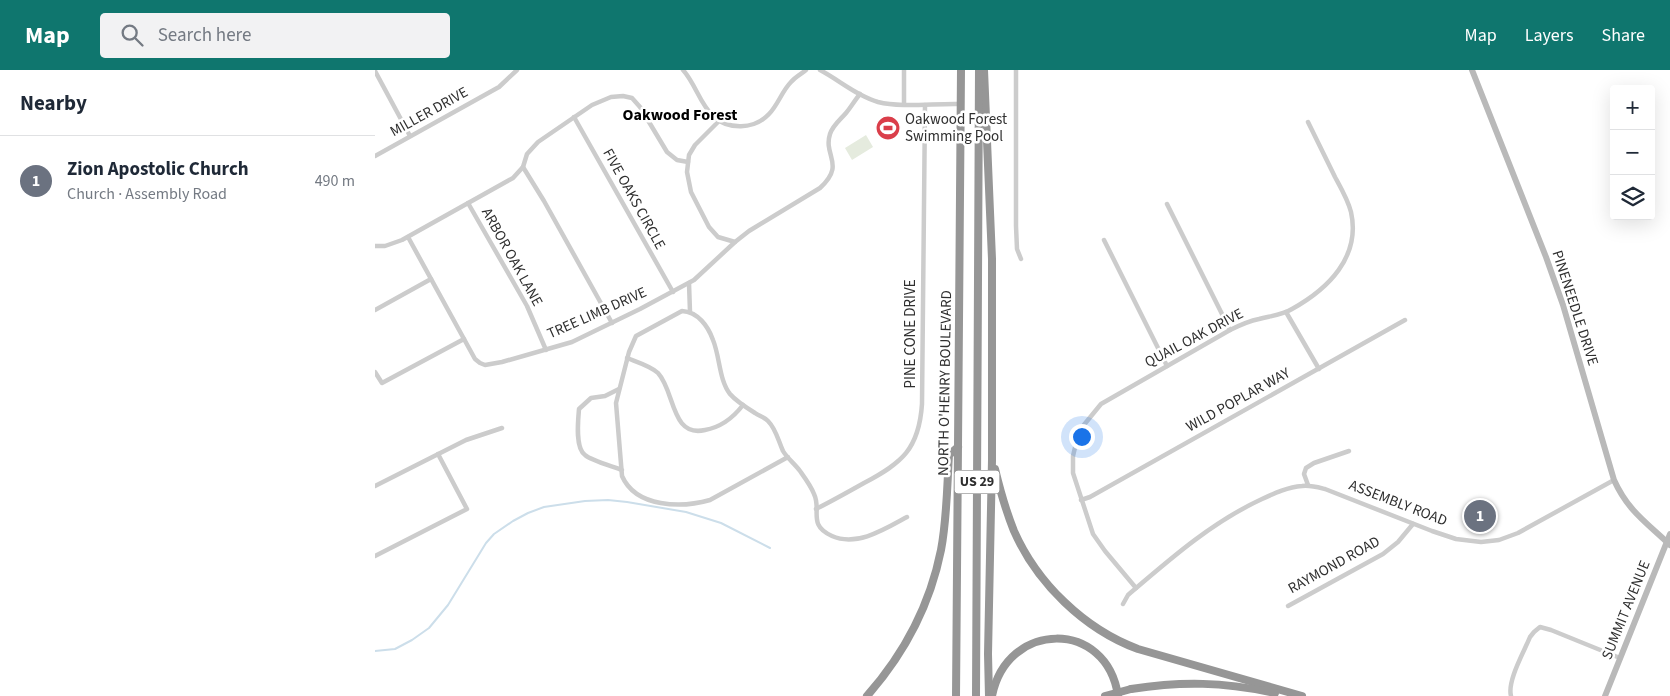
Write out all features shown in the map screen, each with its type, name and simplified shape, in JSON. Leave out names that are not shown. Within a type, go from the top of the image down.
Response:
[{"type":"highway","name":"NORTH O'HENRY BOULEVARD","points":[[956,696],[961,70]]},
{"type":"highway","name":"NORTH O'HENRY BOULEVARD","points":[[976,696],[979,70]]},
{"type":"highway","points":[[985,70],[992,259],[992,460],[988,654],[991,696]]},
{"type":"highway","points":[[867,696],[900,653],[931,588],[941,550],[949,455],[958,447]]},
{"type":"highway","points":[[992,460],[1001,495],[1014,531],[1029,559],[1050,586],[1081,617],[1110,636],[1138,649],[1303,696]]},
{"type":"highway","points":[[991,696],[998,676],[1013,655],[1035,642],[1059,638],[1077,642],[1099,655],[1112,672],[1119,696]]},
{"type":"highway","points":[[1105,696],[1131,689],[1174,683],[1203,683],[1244,687],[1291,696]]},
{"type":"street","name":"MILLER DRIVE","points":[[375,156],[499,88],[517,70]]},
{"type":"street","points":[[685,71],[709,111],[719,120],[729,125],[741,126],[758,122],[771,112],[792,81],[806,70]]},
{"type":"street","points":[[820,70],[860,94],[879,102],[961,104]]},
{"type":"street","points":[[903,104],[904,70]]},
{"type":"street","points":[[1016,70],[1015,218],[1017,250],[1021,259]]},
{"type":"street","name":"PINENEEDLE DRIVE","points":[[1472,70],[1563,305],[1614,480],[1631,509],[1668,543]]},
{"type":"street","points":[[375,71],[410,136]]},
{"type":"street","name":"TREE LIMB DRIVE","points":[[408,237],[475,359],[480,363],[485,365],[502,362],[572,342],[673,292],[689,282],[711,265],[735,242],[827,182],[833,165],[829,145],[831,132],[860,94]]},
{"type":"street","points":[[375,246],[393,244],[408,237],[513,178],[523,167],[527,154],[532,147],[592,105],[609,98],[623,96],[632,98],[643,111],[667,152],[677,160],[688,162]]},
{"type":"street","name":"PINE CONE DRIVE","points":[[816,509],[897,464],[913,443],[920,425],[922,404],[925,104]]},
{"type":"street","name":"FIVE OAKS CIRCLE","points":[[574,117],[673,292]]},
{"type":"street","points":[[719,120],[695,145],[689,155],[687,172],[691,192],[709,227],[718,237],[735,242]]},
{"type":"street","name":"QUAIL OAK DRIVE","points":[[1136,588],[1093,534],[1073,473],[1073,456],[1077,439],[1083,426],[1101,404],[1230,330],[1258,319],[1286,312],[1316,293],[1336,275],[1346,260],[1351,244],[1351,221],[1348,205],[1308,122]]},
{"type":"street","points":[[523,167],[544,200],[612,323]]},
{"type":"street","name":"ARBOR OAK LANE","points":[[469,203],[527,306],[546,350]]},
{"type":"street","points":[[1167,204],[1230,330]]},
{"type":"street","points":[[1104,240],[1167,366]]},
{"type":"street","points":[[375,310],[431,279]]},
{"type":"street","points":[[689,282],[690,312]]},
{"type":"street","points":[[788,457],[711,500],[700,503],[665,504],[636,493],[625,482],[622,470],[616,403],[627,358],[636,336],[682,311],[690,312],[704,322],[713,338],[723,380],[730,394],[767,419],[775,430],[784,452],[801,472],[814,494],[816,522],[823,531],[833,537],[852,539],[875,534],[907,517]]},
{"type":"street","points":[[1286,312],[1319,369]]},
{"type":"street","name":"WILD POPLAR WAY","points":[[1081,500],[1090,497],[1405,320]]},
{"type":"street","points":[[375,372],[381,383],[464,339]]},
{"type":"street","points":[[627,358],[658,372],[681,423],[689,430],[699,432],[713,429],[733,417],[743,404]]},
{"type":"street","points":[[619,389],[605,396],[591,398],[579,410],[577,426],[579,447],[584,455],[622,470]]},
{"type":"street","points":[[375,486],[466,440],[502,428]]},
{"type":"street","points":[[1308,485],[1305,474],[1306,468],[1314,463],[1349,451]]},
{"type":"street","points":[[375,556],[467,509],[438,454]]},
{"type":"street","name":"ASSEMBLY ROAD","points":[[1123,604],[1125,597],[1195,539],[1235,513],[1276,493],[1291,488],[1308,485],[1334,492],[1447,536],[1464,541],[1481,542],[1499,540],[1532,526],[1614,480]]},
{"type":"street","name":"RAYMOND ROAD","points":[[1287,606],[1391,548],[1404,537],[1413,524]]},
{"type":"street","name":"SUMMIT AVENUE","points":[[1605,696],[1670,534]]},
{"type":"street","points":[[1511,696],[1510,688],[1513,678],[1530,637],[1540,627],[1620,658]]},
{"type":"shaded area","points":[[866,135],[873,147],[852,160],[845,148]]},
{"type":"water","name":"Oakwood Forest Swimming Pool","points":[[894,120],[898,127],[882,137],[878,130]]},
{"type":"waterway","points":[[375,651],[395,649],[429,628],[448,605],[486,543],[494,534],[513,521],[544,507],[585,501],[608,500],[686,512],[721,523],[770,548]]},
{"type":"place","name":"Oakwood Forest Swimming Pool","points":[[888,128]]},
{"type":"place","name":"Zion Apostolic Church","points":[[1480,516]]},
{"type":"district","name":"Oakwood Forest","points":[[680,115]]}]
